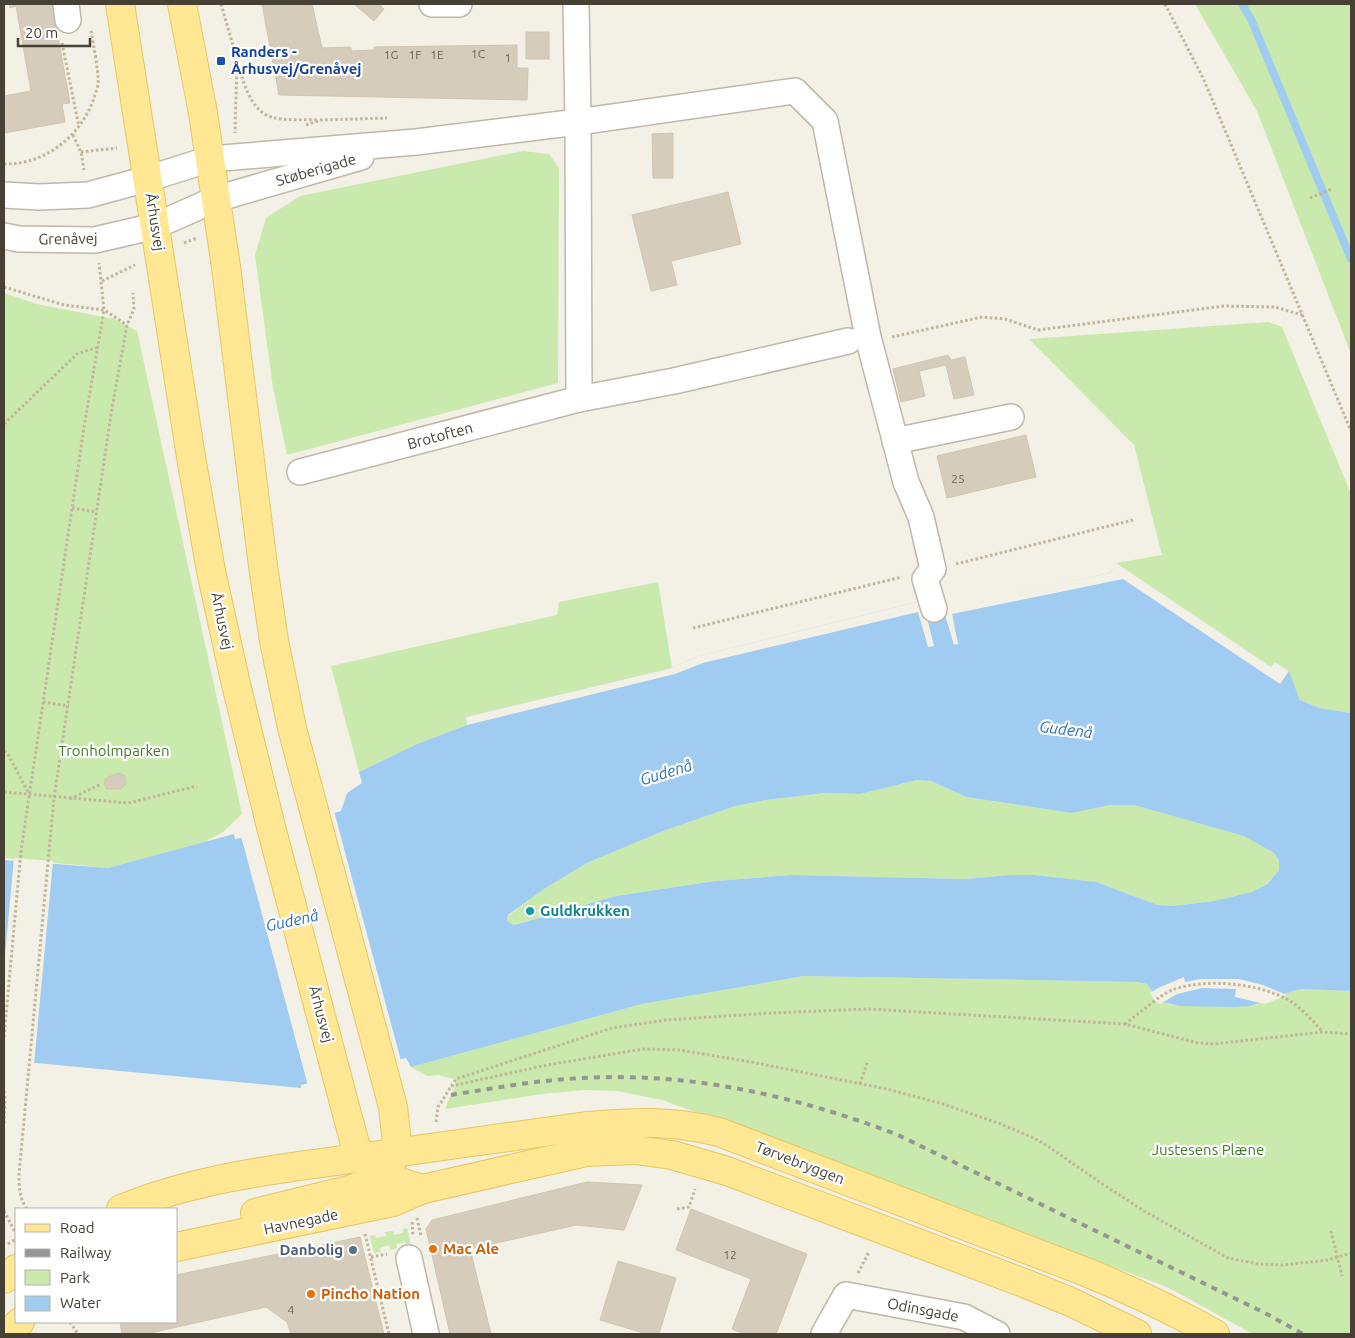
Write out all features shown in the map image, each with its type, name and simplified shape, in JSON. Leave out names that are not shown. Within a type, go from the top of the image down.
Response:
[{"type":"main road","name":"Århusvej","points":[[120,4],[191,457],[211,571],[235,680],[271,827],[360,1158]]},
{"type":"main road","points":[[178,1234],[191,1229],[352,1189],[383,1175],[392,1164],[398,1152],[393,1107],[292,728],[274,641],[216,199],[203,113],[182,4]]},
{"type":"main road","name":"Tørvebryggen","points":[[360,1158],[587,1126],[637,1122],[692,1125],[719,1132],[1086,1272],[1132,1291],[1184,1316],[1215,1334]]},
{"type":"main road","points":[[124,1208],[167,1192],[202,1183],[290,1167],[360,1158],[370,1168],[383,1175],[402,1183],[423,1188],[586,1152],[635,1150],[672,1155],[727,1171],[1024,1283],[1071,1302],[1137,1334]]},
{"type":"main road","name":"Havnegade","points":[[178,1247],[393,1202],[423,1188]]},
{"type":"main road","points":[[4,1280],[15,1270]]},
{"type":"main road","points":[[7,1334],[19,1323]]},
{"type":"street","points":[[432,4],[459,4]]},
{"type":"street","points":[[576,4],[579,399]]},
{"type":"street","name":"Støberigade","points":[[210,159],[416,142],[578,122],[795,91],[825,120],[858,339]]},
{"type":"street","name":"Støberigade","points":[[216,199],[416,142]]},
{"type":"street","points":[[4,195],[39,197],[88,195],[148,179],[210,159]]},
{"type":"street","name":"Grenåvej","points":[[4,236],[19,239],[95,240],[156,226],[216,199]]},
{"type":"street","points":[[858,339],[895,441],[906,482],[921,517],[933,569],[925,579],[934,609]]},
{"type":"street","name":"Brotoften","points":[[300,472],[579,399],[674,381],[858,339]]},
{"type":"street","points":[[895,441],[1011,417]]},
{"type":"street","points":[[409,1258],[426,1334]]},
{"type":"street","name":"Odinsgade","points":[[824,1334],[846,1295],[964,1317],[997,1334]]},
{"type":"path","points":[[221,4],[243,82],[253,102],[265,114],[276,118],[321,120]]},
{"type":"path","points":[[1165,4],[1204,80],[1351,431]]},
{"type":"path","points":[[4,164],[15,164],[50,153],[74,135],[88,114],[98,84],[74,15],[58,21],[79,127]]},
{"type":"path","points":[[235,135],[237,59]]},
{"type":"path","points":[[74,135],[81,152]]},
{"type":"path","points":[[1310,198],[1332,189]]},
{"type":"path","points":[[4,1037],[21,851],[72,508],[104,310],[102,281]]},
{"type":"path","points":[[4,287],[64,305],[104,310],[127,324]]},
{"type":"path","points":[[26,1208],[22,1203],[19,1188],[54,798],[112,408],[127,324],[134,308],[133,293]]},
{"type":"path","points":[[858,339],[880,340],[982,317],[1005,319],[1038,330],[1224,306],[1275,306],[1302,315]]},
{"type":"path","points":[[4,424],[77,354],[98,347]]},
{"type":"path","points":[[72,508],[97,512]]},
{"type":"path","points":[[43,702],[69,706]]},
{"type":"path","points":[[4,751],[9,756],[29,795]]},
{"type":"path","points":[[69,799],[101,784]]},
{"type":"path","points":[[4,792],[54,798],[128,803],[197,786]]},
{"type":"path","points":[[1125,1024],[1171,990],[1196,984],[1226,984],[1249,986],[1286,998],[1307,1014],[1323,1032]]},
{"type":"path","points":[[438,1107],[456,1078],[612,1028],[666,1020],[868,1009],[1125,1024],[1198,1043],[1213,1044],[1323,1032],[1351,1034]]},
{"type":"path","points":[[451,1086],[547,1065],[644,1049],[678,1050],[746,1061],[860,1084],[942,1104],[998,1123],[1034,1138],[1144,1211],[1228,1258],[1258,1264],[1283,1265],[1351,1254]]},
{"type":"path","points":[[860,1084],[868,1060]]},
{"type":"path","points":[[4,1091],[4,1125]]},
{"type":"path","points":[[677,1210],[689,1207],[696,1186]]},
{"type":"path","points":[[4,1212],[15,1232]]},
{"type":"path","points":[[364,1230],[389,1334]]},
{"type":"path","points":[[1331,1232],[1342,1276]]},
{"type":"path","points":[[869,1251],[878,1254]]},
{"type":"path","points":[[71,1323],[78,1334]]},
{"type":"green space","points":[[1195,4],[1351,4],[1351,354],[1257,111]]},
{"type":"green space","points":[[523,151],[549,154],[559,168],[558,383],[287,455],[273,388],[255,255],[266,218],[300,196]]},
{"type":"green space","name":"Tronholmparken","points":[[4,293],[37,304],[114,319],[137,331],[242,814],[223,832],[203,843],[108,868],[4,858]]},
{"type":"green space","points":[[1269,322],[1282,327],[1351,494],[1351,713],[1319,708],[1300,700],[1289,671],[1271,667],[1116,563],[1162,555],[1134,445],[1029,339]]},
{"type":"green space","points":[[658,582],[672,668],[466,717],[467,725],[417,744],[359,772],[331,666],[557,615],[559,602]]},
{"type":"green space","points":[[917,780],[931,781],[966,797],[1072,813],[1111,805],[1134,805],[1245,836],[1274,853],[1279,861],[1279,870],[1266,884],[1252,892],[1214,901],[1172,906],[1158,905],[1096,882],[1035,875],[965,879],[791,875],[715,881],[616,896],[513,925],[507,921],[508,916],[547,887],[589,862],[666,830],[735,806],[766,800],[825,793],[860,794]]},
{"type":"green space","name":"Justesens Plæne","points":[[804,976],[1138,982],[1147,984],[1154,995],[1170,1005],[1178,1006],[1250,1006],[1300,989],[1351,991],[1351,1334],[1253,1334],[1167,1287],[662,1100],[617,1091],[584,1090],[542,1094],[445,1109],[457,1080],[439,1075],[427,1076],[411,1067],[642,1004]]},
{"type":"green space","points":[[407,1228],[411,1245],[406,1246],[405,1242],[396,1244],[397,1248],[390,1250],[389,1245],[380,1248],[381,1252],[374,1253],[370,1236],[375,1235],[376,1238],[386,1236],[385,1232],[393,1231],[394,1235],[403,1233],[403,1229]]},
{"type":"water","name":"Gudenå","points":[[1116,563],[1271,667],[1275,662],[1289,671],[1300,700],[1319,708],[1351,713],[1351,991],[1300,989],[1250,1006],[1178,1006],[1159,1001],[1147,984],[1138,982],[804,976],[642,1004],[411,1067],[406,1058],[301,1085],[301,1088],[4,1060],[4,860],[108,868],[234,834],[235,839],[241,838],[341,811],[347,793],[362,783],[359,772],[417,744],[467,725],[466,717],[672,668],[698,656],[917,602],[925,612],[1110,573]],"holes":[[[917,780],[931,781],[966,797],[1072,813],[1111,805],[1134,805],[1244,836],[1274,853],[1279,861],[1279,870],[1267,884],[1252,892],[1214,901],[1172,906],[1158,905],[1096,882],[1035,875],[965,879],[791,875],[715,881],[616,896],[514,925],[507,921],[508,915],[547,887],[589,862],[666,830],[735,806],[766,800],[825,793],[860,794]]]},
{"type":"pier","points":[[1116,563],[1271,667],[1275,662],[1289,671],[1280,684],[1123,579],[952,614],[958,644],[954,645],[942,605],[947,603],[948,606],[1110,573]]},
{"type":"pier","points":[[917,599],[924,606],[934,646],[928,647],[918,612],[703,663],[675,674],[467,725],[466,717],[672,668],[698,656],[917,602]]},
{"type":"pier","points":[[334,811],[401,1061],[308,1086],[241,836]]},
{"type":"pier","points":[[14,858],[53,861],[34,1065],[4,1062],[4,966]]},
{"type":"pier","points":[[1184,977],[1185,982],[1201,979],[1239,979],[1263,985],[1287,995],[1265,1004],[1235,997],[1236,989],[1202,988],[1177,994],[1160,1004],[1155,1001],[1150,993]]},
{"type":"building","points":[[9,4],[52,4],[70,103],[62,104],[65,122],[4,133],[4,96],[31,91],[16,6],[10,8]]},
{"type":"building","points":[[262,4],[312,4],[322,48],[351,47],[351,51],[374,50],[374,47],[517,45],[517,68],[528,68],[527,100],[279,95]]},
{"type":"building","points":[[354,4],[379,4],[384,9],[374,21]]},
{"type":"building","points":[[526,32],[549,32],[549,59],[526,59]]},
{"type":"building","points":[[673,133],[673,178],[653,178],[652,134]]},
{"type":"building","points":[[728,192],[741,244],[671,261],[677,285],[651,291],[632,215]]},
{"type":"building","points":[[948,355],[951,360],[965,357],[974,395],[954,399],[946,365],[919,371],[925,396],[901,402],[893,369]]},
{"type":"building","points":[[1026,435],[1036,477],[947,498],[937,456]]},
{"type":"building","points":[[119,773],[125,776],[126,784],[121,789],[107,789],[104,784],[106,778]]},
{"type":"building","points":[[587,1182],[642,1185],[624,1230],[576,1225],[470,1249],[491,1334],[450,1334],[426,1229],[432,1220]]},
{"type":"building","points":[[691,1209],[807,1254],[776,1334],[745,1334],[732,1329],[751,1279],[676,1250]]},
{"type":"building","points":[[360,1237],[384,1334],[291,1334],[287,1322],[266,1307],[146,1334],[122,1334],[120,1323],[178,1323],[178,1275]]},
{"type":"building","points":[[618,1261],[676,1278],[659,1334],[647,1334],[600,1320]]},
{"type":"waterway","points":[[1242,4],[1251,19],[1351,259]]},
{"type":"railway","points":[[451,1095],[550,1081],[623,1077],[703,1083],[782,1098],[860,1121],[898,1135],[1265,1313],[1303,1334]]},
{"type":"place","name":"Randers - Århusvej/Grenåvej","points":[[221,61]]},
{"type":"place","name":"Guldkrukken","points":[[530,911]]},
{"type":"place","name":"Mac Ale","points":[[433,1249]]},
{"type":"place","name":"Danbolig","points":[[353,1250]]},
{"type":"place","name":"Pincho Nation","points":[[311,1294]]}]
